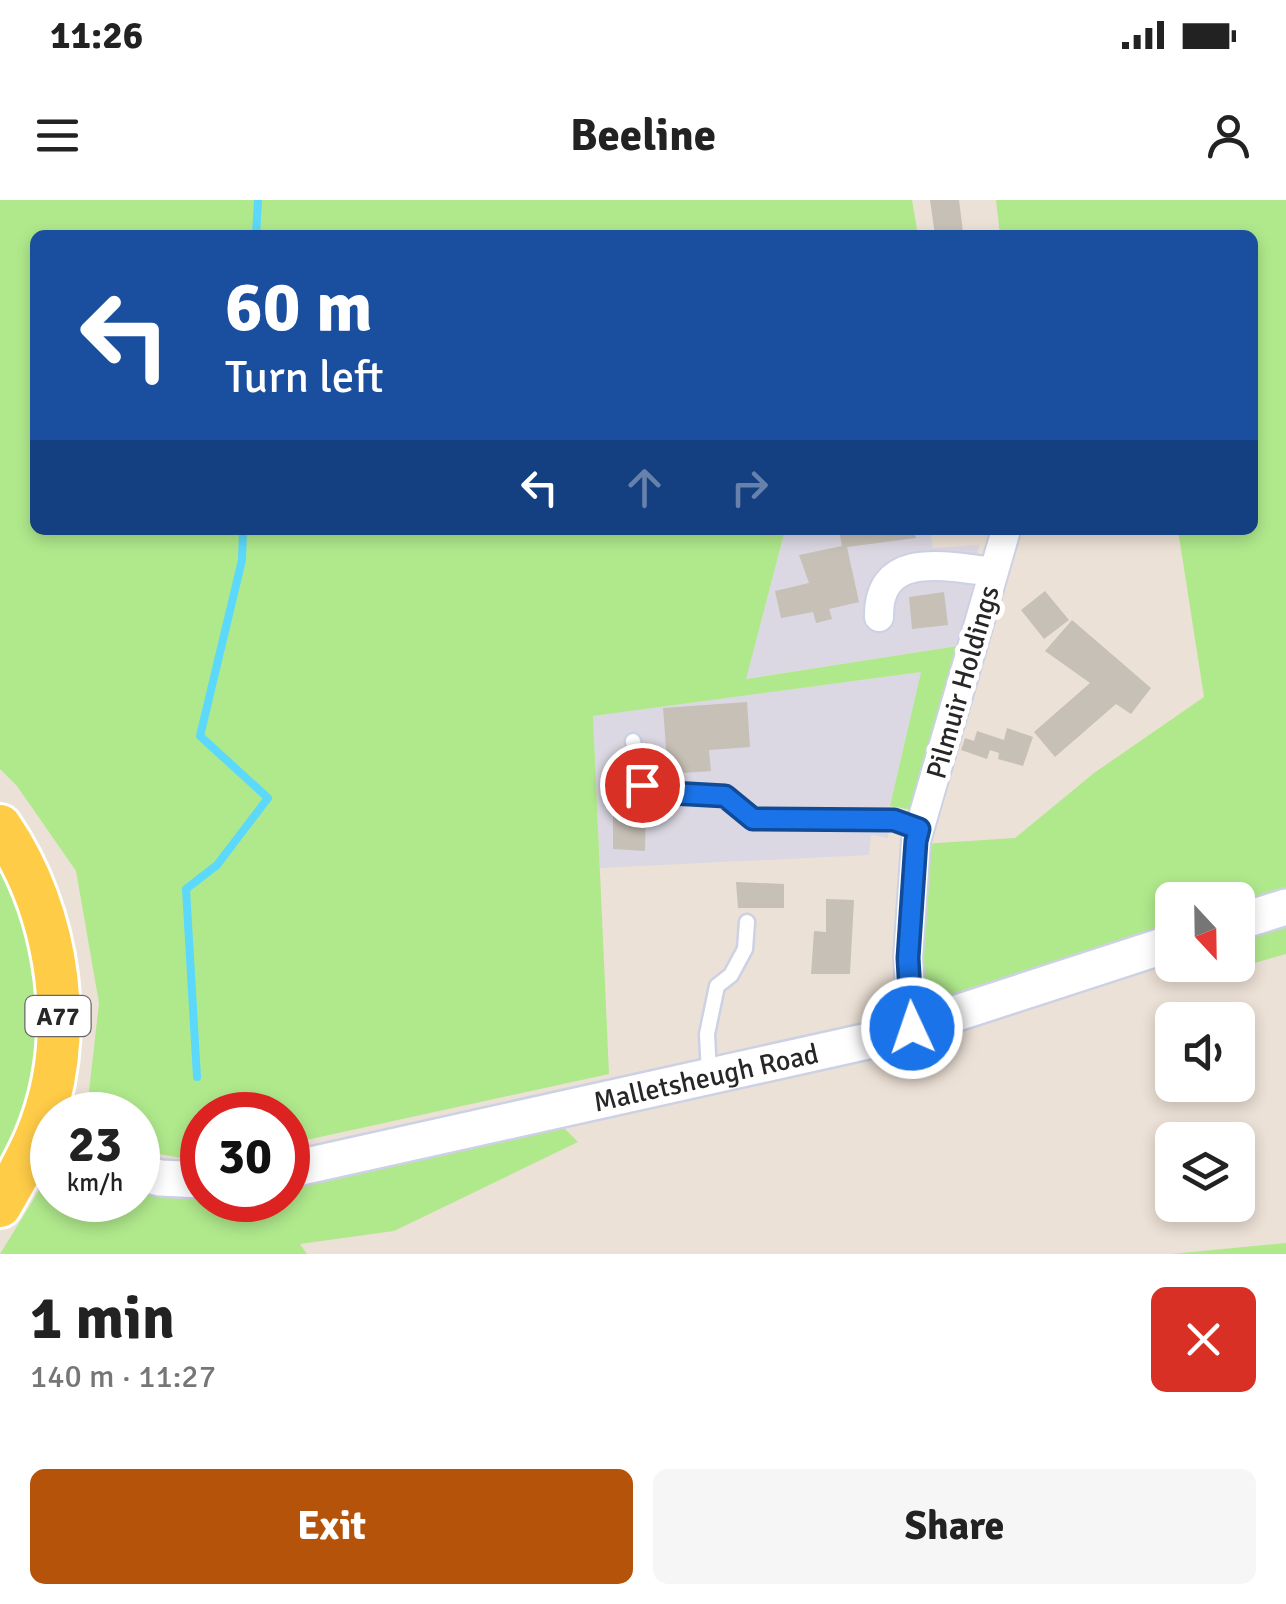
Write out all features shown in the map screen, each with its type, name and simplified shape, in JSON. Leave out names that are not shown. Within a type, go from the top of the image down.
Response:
[{"type":"main road","name":"A77","points":[[0,826],[34,890],[55,969],[58,1013],[50,1092]]},
{"type":"main road","name":"A77","points":[[0,1206],[30,1162]]},
{"type":"street","name":"Pilmuir Holdings","points":[[912,1028],[908,958],[916,841],[1004,535]]},
{"type":"street","name":"Pilmuir Holdings","points":[[879,618],[884,583],[900,570],[957,568],[993,572]]},
{"type":"street","points":[[1255,917],[1286,907]]},
{"type":"street","name":"Malletsheugh Road","points":[[310,1165],[912,1028],[1155,948]]},
{"type":"lane","points":[[633,742],[642,785],[653,792],[725,796],[753,819],[894,820],[919,829]]},
{"type":"lane","points":[[709,1076],[708,1034],[717,986],[731,975],[745,949],[747,922]]},
{"type":"shaded area","points":[[784,535],[931,535],[933,548],[979,545],[964,645],[745,679]]},
{"type":"shaded area","points":[[921,672],[890,806],[888,838],[871,835],[869,855],[600,868],[593,716]]},
{"type":"green space","points":[[0,200],[912,200],[917,230],[30,230],[30,535],[784,535],[746,679],[964,645],[918,811],[890,806],[921,672],[593,716],[609,1074],[310,1139],[310,1092],[180,1092],[180,1158],[160,1154],[160,1092],[89,1092],[99,1003],[76,871],[17,786],[0,769]]},
{"type":"green space","points":[[996,200],[1286,200],[1286,891],[1255,901],[1255,882],[1155,882],[1155,933],[927,1008],[916,970],[922,844],[1015,838],[1094,773],[1204,697],[1179,535],[1258,535],[1258,230],[999,230]]},
{"type":"green space","points":[[0,863],[35,944],[44,1060],[0,1177]]},
{"type":"green space","points":[[1286,923],[1286,954],[1255,963],[1255,933]]},
{"type":"green space","points":[[559,1123],[578,1142],[394,1231],[300,1244],[307,1254],[0,1254],[30,1205],[30,1222],[160,1222],[160,1190],[180,1195],[180,1222],[310,1222],[310,1182]]},
{"type":"green space","points":[[1286,1243],[1286,1254],[1171,1254]]},
{"type":"building","points":[[930,200],[959,200],[963,230],[934,230]]},
{"type":"building","points":[[840,535],[916,538],[847,547],[859,602],[829,609],[832,619],[816,623],[813,612],[781,618],[775,591],[809,583],[799,555],[842,546]]},
{"type":"building","points":[[1045,591],[1069,620],[1044,639],[1021,610]]},
{"type":"building","points":[[944,592],[948,625],[912,629],[909,597]]},
{"type":"building","points":[[1072,620],[1151,688],[1131,714],[1116,704],[1055,757],[1034,732],[1090,683],[1045,651]]},
{"type":"building","points":[[747,702],[750,747],[709,750],[711,771],[668,774],[663,708]]},
{"type":"building","points":[[1007,728],[1033,737],[1023,766],[998,759],[999,753],[990,750],[987,759],[961,750],[965,738],[974,741],[977,731],[1004,740]]},
{"type":"building","points":[[613,808],[646,808],[645,851],[613,849]]},
{"type":"building","points":[[736,882],[784,884],[784,908],[738,908]]},
{"type":"building","points":[[826,899],[854,900],[850,974],[811,974],[814,931],[826,932]]},
{"type":"waterway","points":[[256,230],[258,200]]},
{"type":"waterway","points":[[197,1077],[186,889],[217,865],[268,798],[200,736],[242,560],[243,535]]},
{"type":"route","points":[[642,785],[653,792],[725,796],[753,819],[894,820],[919,829],[908,958],[912,1028]]}]
